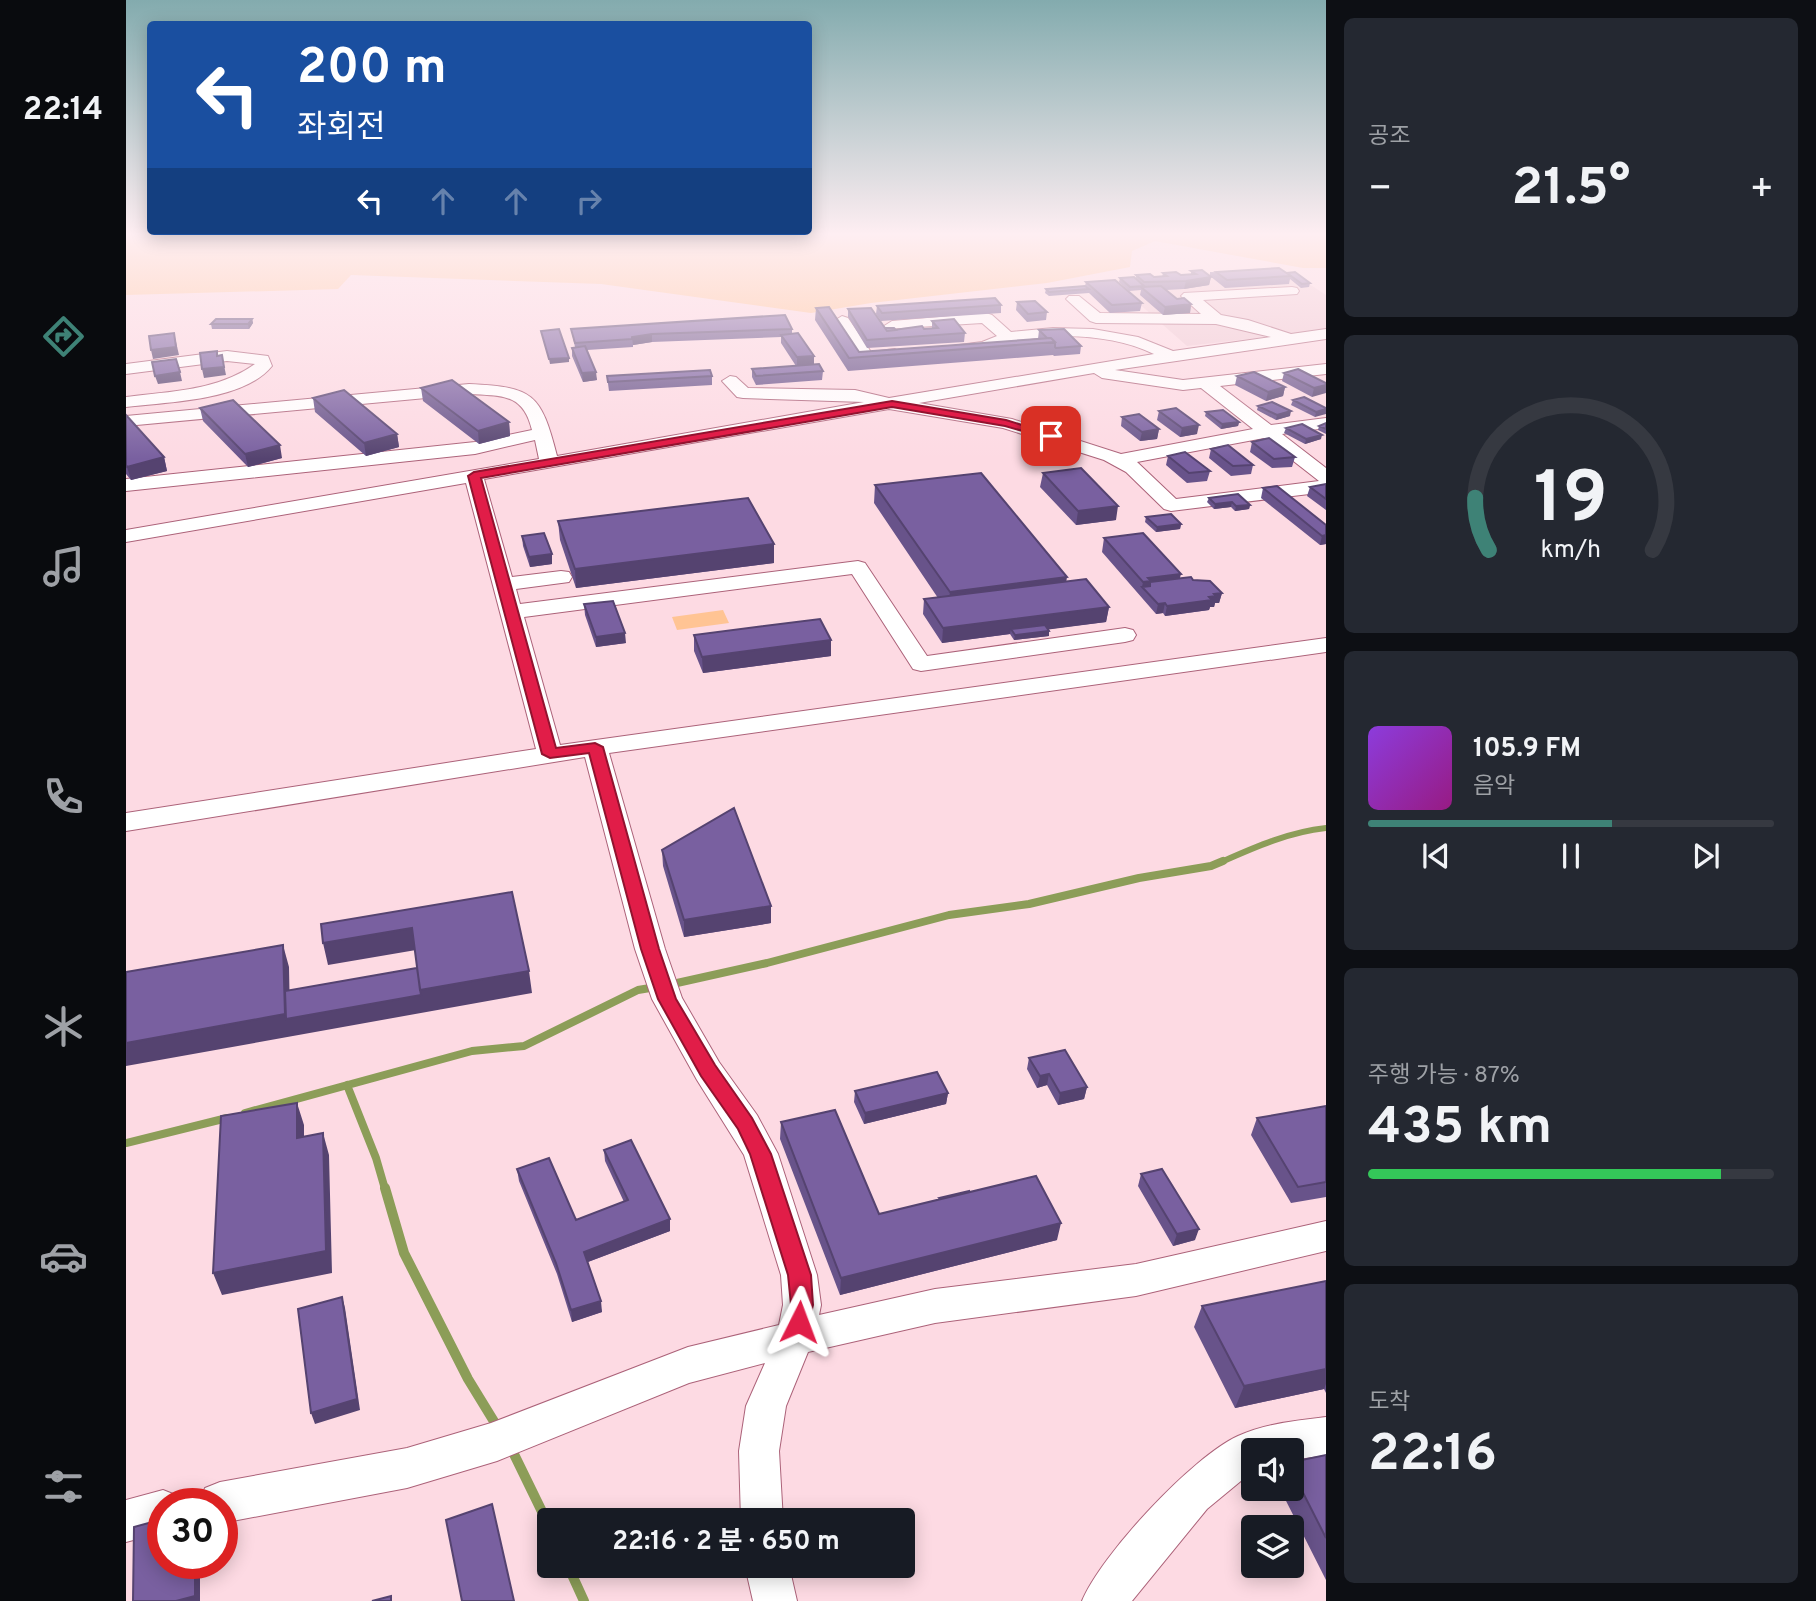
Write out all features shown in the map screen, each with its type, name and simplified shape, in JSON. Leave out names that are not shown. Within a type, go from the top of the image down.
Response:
[{"type":"street","points":[[1087,310],[1097,318],[1216,319],[1295,337]]},
{"type":"street","points":[[1205,310],[1216,319]]},
{"type":"street","points":[[1266,310],[1295,337]]},
{"type":"street","points":[[892,326],[986,318],[1008,338]]},
{"type":"street","points":[[842,321],[866,357],[906,353]]},
{"type":"street","points":[[126,536],[1087,369],[1326,334]]},
{"type":"street","points":[[946,350],[986,346],[1008,338],[1113,335],[1142,342],[1170,356]]},
{"type":"street","points":[[126,369],[227,356],[262,359],[264,366],[253,376],[223,386],[126,402]]},
{"type":"street","points":[[1087,369],[1156,383],[1205,383],[1326,369]]},
{"type":"street","points":[[730,381],[743,393],[840,394],[1006,423],[1119,460],[1133,468],[1171,505],[1326,486]]},
{"type":"street","points":[[1205,383],[1326,477]]},
{"type":"street","points":[[126,421],[469,389],[503,390],[529,400],[537,412],[549,463]]},
{"type":"street","points":[[1119,460],[1266,431],[1326,423]]},
{"type":"street","points":[[126,485],[475,447],[542,433]]},
{"type":"street","points":[[474,476],[550,754]]},
{"type":"street","points":[[512,612],[858,567],[920,664],[1125,635]]},
{"type":"street","points":[[504,584],[561,578]]},
{"type":"street","points":[[126,822],[595,747],[1326,645]]},
{"type":"street","points":[[1045,646],[1073,682]]},
{"type":"street","points":[[595,747],[662,986],[708,1071],[745,1124],[761,1154],[799,1275],[802,1305],[795,1338],[766,1406],[759,1451],[761,1508]]},
{"type":"street","points":[[238,1500],[407,1468],[507,1436],[688,1365],[795,1338],[935,1306],[1136,1280],[1326,1236]]},
{"type":"street","points":[[1104,1601],[1182,1505],[1216,1473],[1252,1450],[1326,1436]]},
{"type":"street","points":[[126,1521],[147,1515]]},
{"type":"street","points":[[769,1578],[775,1601]]},
{"type":"shaded area","points":[[787,310],[831,310],[811,313]]},
{"type":"shaded area","points":[[1146,310],[1326,310],[1326,330],[1187,346]]},
{"type":"shaded area","points":[[723,610],[729,623],[677,630],[672,617]]},
{"type":"building","points":[[817,310],[831,310],[859,352],[1051,338],[1055,342],[849,358]]},
{"type":"building","points":[[848,310],[872,310],[887,331],[922,326],[924,329],[938,328],[932,321],[954,319],[965,333],[867,340]]},
{"type":"building","points":[[880,310],[931,310],[882,313]]},
{"type":"building","points":[[1024,310],[1047,312],[1028,314]]},
{"type":"building","points":[[785,315],[792,329],[652,334],[632,339],[575,343],[571,329]]},
{"type":"building","points":[[216,319],[252,319],[248,324],[211,324]]},
{"type":"building","points":[[559,329],[569,358],[549,359],[541,331]]},
{"type":"building","points":[[1064,329],[1081,346],[1056,348],[1055,342],[1039,330]]},
{"type":"building","points":[[174,333],[176,347],[151,350],[149,336]]},
{"type":"building","points":[[798,333],[814,356],[797,357],[781,335]]},
{"type":"building","points":[[585,346],[596,372],[582,373],[572,348]]},
{"type":"building","points":[[217,351],[217,356],[222,355],[224,367],[202,369],[200,353]]},
{"type":"building","points":[[176,359],[180,372],[155,376],[152,362]]},
{"type":"building","points":[[819,364],[823,371],[756,376],[752,369]]},
{"type":"building","points":[[1298,369],[1326,385],[1314,388],[1284,373]]},
{"type":"building","points":[[710,370],[712,376],[608,382],[607,376]]},
{"type":"building","points":[[1254,372],[1285,387],[1268,392],[1237,376]]},
{"type":"building","points":[[452,380],[509,422],[478,431],[421,388]]},
{"type":"building","points":[[344,390],[397,434],[364,443],[313,398]]},
{"type":"building","points":[[1304,397],[1326,409],[1316,412],[1293,400]]},
{"type":"building","points":[[233,400],[280,445],[245,454],[200,408]]},
{"type":"building","points":[[1272,402],[1291,411],[1277,415],[1258,406]]},
{"type":"building","points":[[1176,408],[1199,425],[1182,428],[1159,411]]},
{"type":"building","points":[[1223,410],[1239,422],[1222,424],[1206,412]]},
{"type":"building","points":[[1139,414],[1159,429],[1142,432],[1122,417]]},
{"type":"building","points":[[126,415],[164,457],[127,467]]},
{"type":"building","points":[[1302,424],[1322,435],[1306,439],[1286,428]]},
{"type":"building","points":[[1269,438],[1295,457],[1274,459],[1252,442]]},
{"type":"building","points":[[1228,445],[1253,465],[1233,466],[1211,449]]},
{"type":"building","points":[[1185,452],[1210,471],[1189,473],[1168,456]]},
{"type":"building","points":[[1081,468],[1118,506],[1078,511],[1043,473]]},
{"type":"building","points":[[981,473],[1067,577],[950,592],[875,485]]},
{"type":"building","points":[[1326,484],[1326,499],[1310,487]]},
{"type":"building","points":[[1277,486],[1326,525],[1326,535],[1322,536],[1263,488]]},
{"type":"building","points":[[1238,494],[1250,505],[1236,506],[1232,502],[1215,504],[1209,498]]},
{"type":"building","points":[[748,498],[774,544],[575,569],[558,521]]},
{"type":"building","points":[[1171,514],[1181,524],[1157,527],[1146,517]]},
{"type":"building","points":[[544,533],[552,554],[529,557],[522,536]]},
{"type":"building","points":[[1143,533],[1181,574],[1148,578],[1151,581],[1143,582],[1104,538]]},
{"type":"building","points":[[1191,577],[1193,580],[1210,581],[1222,593],[1209,597],[1212,600],[1167,606],[1165,603],[1158,604],[1142,587],[1150,586],[1150,582]]},
{"type":"building","points":[[1086,579],[1109,607],[943,628],[924,599]]},
{"type":"building","points":[[613,601],[625,633],[596,637],[584,604]]},
{"type":"building","points":[[820,619],[831,640],[702,657],[694,635]]},
{"type":"building","points":[[1045,625],[1049,631],[1015,635],[1011,629]]},
{"type":"building","points":[[734,808],[771,906],[684,920],[662,850]]},
{"type":"building","points":[[512,892],[529,971],[420,990],[412,928],[323,943],[321,924]]},
{"type":"building","points":[[283,945],[285,1014],[126,1043],[126,972]]},
{"type":"building","points":[[417,968],[421,995],[286,1019],[285,991]]},
{"type":"building","points":[[1065,1050],[1087,1087],[1060,1093],[1049,1074],[1040,1076],[1029,1058]]},
{"type":"building","points":[[937,1072],[948,1093],[865,1113],[855,1091]]},
{"type":"building","points":[[297,1103],[297,1138],[323,1133],[326,1251],[213,1273],[221,1116]]},
{"type":"building","points":[[1326,1106],[1326,1182],[1298,1187],[1257,1118]]},
{"type":"building","points":[[835,1110],[879,1214],[1036,1176],[1061,1223],[841,1278],[781,1122]]},
{"type":"building","points":[[631,1140],[670,1219],[584,1252],[601,1301],[571,1310],[556,1263],[517,1169],[549,1158],[576,1220],[628,1200],[604,1150]]},
{"type":"building","points":[[1162,1169],[1199,1229],[1177,1234],[1141,1174]]},
{"type":"building","points":[[969,1191],[940,1199],[939,1198]]},
{"type":"building","points":[[1326,1281],[1326,1369],[1244,1386],[1202,1306]]},
{"type":"building","points":[[342,1297],[357,1399],[311,1413],[298,1309]]},
{"type":"building","points":[[1326,1455],[1326,1538],[1304,1495],[1304,1460]]},
{"type":"building","points":[[492,1504],[514,1601],[462,1601],[446,1520]]},
{"type":"building","points":[[147,1523],[147,1579],[195,1579],[195,1596],[176,1601],[133,1601],[134,1527]]},
{"type":"building","points":[[391,1596],[391,1601],[372,1601]]},
{"type":"waterway","points":[[1219,863],[1284,837],[1326,828]]},
{"type":"waterway","points":[[668,985],[767,963],[949,915],[1029,904],[1139,878],[1211,866],[1223,861]]},
{"type":"waterway","points":[[347,1085],[472,1051],[524,1046],[638,990],[656,987]]},
{"type":"waterway","points":[[245,1113],[347,1085]]},
{"type":"waterway","points":[[347,1085],[376,1158],[385,1189]]},
{"type":"waterway","points":[[126,1143],[227,1118]]},
{"type":"waterway","points":[[385,1188],[404,1253],[468,1379],[498,1428]]},
{"type":"waterway","points":[[510,1446],[540,1508]]},
{"type":"waterway","points":[[573,1578],[584,1601]]},
{"type":"route","points":[[799,1322],[802,1305],[799,1275],[761,1154],[745,1124],[708,1071],[667,999],[650,949],[595,747],[550,754],[474,476],[892,404],[1006,423],[1051,436]]}]
